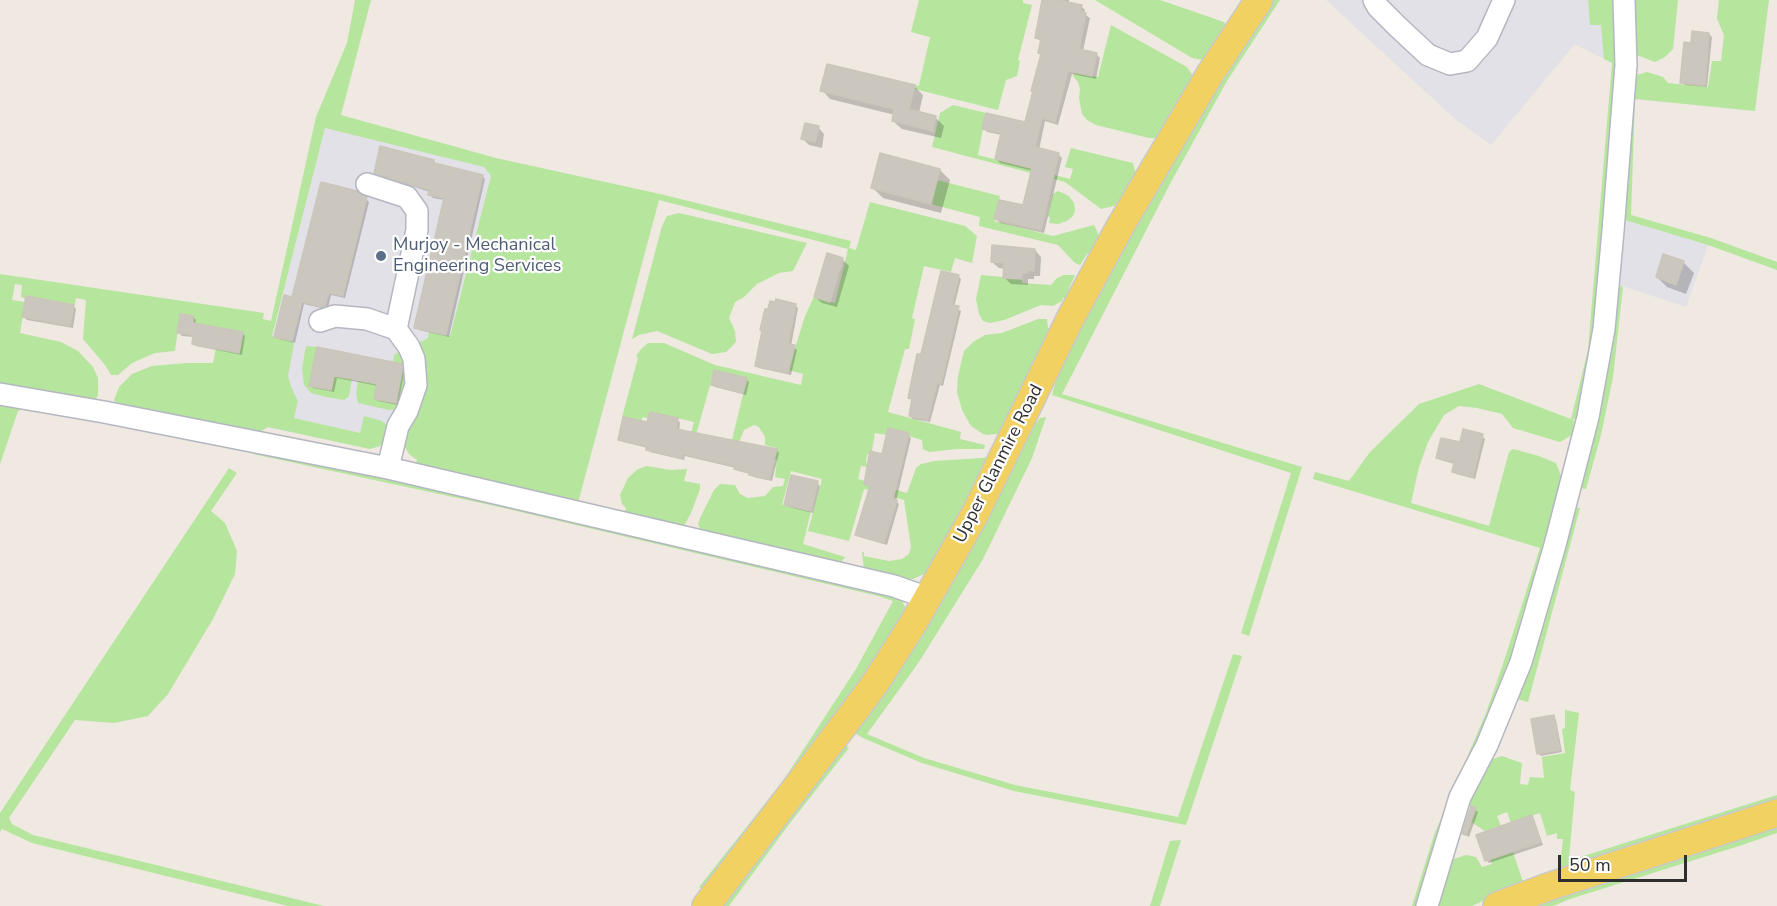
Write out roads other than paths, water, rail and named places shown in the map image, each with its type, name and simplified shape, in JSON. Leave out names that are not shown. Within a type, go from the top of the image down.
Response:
[{"type":"main road","name":"Upper Glanmire Road","points":[[706,906],[876,682],[928,598],[975,514],[1070,319],[1109,246],[1210,74],[1259,0]]},
{"type":"main road","points":[[1497,906],[1548,887],[1777,813]]},
{"type":"street","points":[[1374,0],[1378,7],[1428,55],[1450,64],[1467,61],[1487,38],[1504,0]]},
{"type":"street","points":[[1427,906],[1460,797],[1487,745],[1521,662],[1555,545],[1588,417],[1604,329],[1612,242],[1626,65],[1624,0]]},
{"type":"street","points":[[367,184],[407,197],[417,211],[417,230],[396,329]]},
{"type":"street","points":[[320,321],[335,316],[367,320],[396,329],[409,347],[414,359],[416,385],[407,411],[398,426],[388,468]]},
{"type":"street","points":[[0,394],[104,412],[388,468],[894,586],[928,598]]},
{"type":"place","name":"Murjoy - Mechanical Engineering Services","points":[[381,256]]}]
